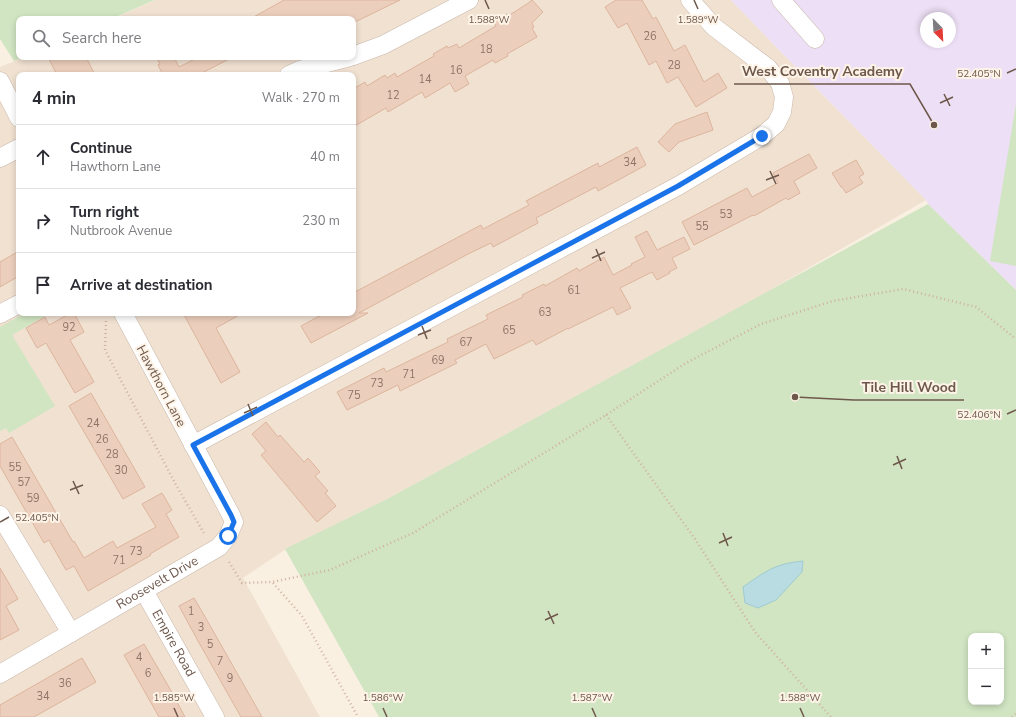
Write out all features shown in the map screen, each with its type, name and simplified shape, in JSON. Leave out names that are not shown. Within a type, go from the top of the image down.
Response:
[{"type":"street","points":[[356,55],[383,45],[469,0]]},
{"type":"street","points":[[193,445],[678,186],[762,136],[776,124],[782,112],[784,97],[780,83],[768,68],[714,26],[690,0]]},
{"type":"street","points":[[781,0],[815,39]]},
{"type":"street","points":[[296,72],[338,60]]},
{"type":"street","points":[[0,81],[16,112]]},
{"type":"street","points":[[0,158],[16,150]]},
{"type":"street","points":[[0,314],[16,306]]},
{"type":"street","name":"Hawthorn Lane","points":[[114,316],[193,445],[234,522]]},
{"type":"street","points":[[0,515],[71,633]]},
{"type":"street","name":"Roosevelt Drive","points":[[0,674],[219,547],[228,536],[234,522]]},
{"type":"street","name":"Empire Road","points":[[144,591],[215,717]]},
{"type":"path","points":[[114,316],[105,350],[176,485],[207,537],[219,547],[242,583],[272,582],[330,570],[413,533],[606,415],[686,363],[761,324],[833,301],[903,289],[976,307],[1016,339]]},
{"type":"path","points":[[606,415],[695,538],[755,632],[831,717]]},
{"type":"path","points":[[272,582],[302,616],[358,717]]},
{"type":"path","points":[[1012,717],[1016,714]]},
{"type":"shaded area","points":[[156,0],[731,0],[926,200],[758,297],[389,498],[286,549],[243,578],[320,717],[0,717],[0,67],[18,60],[356,60],[356,16],[119,16]]},
{"type":"shaded area","points":[[731,0],[1016,0],[1016,290],[928,204],[926,200]]},
{"type":"green space","points":[[0,0],[155,0],[118,16],[16,16],[16,60],[14,61],[0,39]]},
{"type":"green space","points":[[1016,104],[1016,266],[990,261]]},
{"type":"green space","points":[[928,204],[1016,290],[1016,717],[379,717],[285,549],[389,498]]},
{"type":"green space","points":[[20,316],[45,316],[12,335],[55,406],[9,433],[6,428],[0,431],[0,327]]},
{"type":"water","points":[[803,561],[802,572],[776,600],[758,608],[745,603],[743,587],[777,566]]},
{"type":"building","points":[[284,0],[400,0],[356,22],[356,16],[255,16]]},
{"type":"building","points":[[532,0],[543,12],[532,23],[534,27],[532,28],[537,37],[507,54],[508,56],[495,63],[493,60],[465,76],[469,84],[455,92],[450,83],[425,98],[422,92],[388,112],[386,108],[356,125],[356,87],[365,82],[367,86],[385,75],[387,78],[395,73],[397,77],[434,56],[433,54],[447,46],[448,48],[457,44],[459,48],[496,26],[494,21],[507,14],[508,16]]},
{"type":"building","points":[[616,0],[642,0],[653,19],[656,17],[674,51],[685,45],[704,82],[718,73],[727,88],[696,107],[678,77],[667,83],[656,61],[649,65],[627,23],[618,28],[605,7]]},
{"type":"building","points":[[50,60],[88,60],[94,72],[56,72]]},
{"type":"building","points":[[158,60],[176,60],[179,67],[193,60],[227,60],[204,72],[162,72],[158,65],[160,64]]},
{"type":"building","points":[[707,112],[713,130],[679,142],[669,152],[658,142],[675,124]]},
{"type":"building","points":[[637,147],[646,165],[598,191],[596,187],[536,218],[538,223],[493,247],[491,243],[468,254],[359,313],[368,313],[311,343],[301,326],[319,316],[356,316],[356,291],[481,225],[483,229],[529,205],[526,201],[598,163],[599,167]]},
{"type":"building","points":[[809,154],[817,168],[794,181],[800,193],[788,200],[786,198],[754,216],[753,215],[694,245],[682,222],[747,188],[752,197],[778,183],[773,173]]},
{"type":"building","points":[[856,160],[864,174],[859,177],[863,183],[846,193],[832,173]]},
{"type":"building","points":[[647,231],[657,250],[684,237],[690,249],[672,258],[677,268],[669,272],[670,273],[657,280],[652,272],[620,288],[631,308],[617,315],[613,307],[536,345],[533,340],[494,359],[486,344],[455,360],[457,363],[400,391],[398,385],[347,410],[337,392],[384,368],[386,372],[448,342],[447,339],[488,319],[486,315],[523,297],[522,295],[544,284],[545,286],[577,268],[579,271],[604,257],[613,275],[632,265],[631,264],[645,257],[635,237]]},
{"type":"building","points":[[16,253],[16,278],[0,287],[0,262]]},
{"type":"building","points":[[66,316],[76,316],[84,332],[70,340],[94,382],[75,393],[46,343],[37,348],[26,328],[45,317],[49,325]]},
{"type":"building","points":[[185,316],[238,316],[216,328],[240,372],[221,383]]},
{"type":"building","points":[[91,393],[145,487],[123,499],[69,406]]},
{"type":"building","points":[[266,422],[278,437],[280,435],[304,462],[308,458],[320,472],[315,476],[328,491],[325,493],[336,506],[317,522],[261,455],[266,451],[252,434]]},
{"type":"building","points":[[12,437],[73,542],[74,541],[84,558],[113,541],[117,548],[156,527],[142,504],[162,493],[172,510],[166,514],[179,537],[88,591],[74,566],[66,570],[49,540],[44,543],[0,466],[0,444]]},
{"type":"building","points":[[0,568],[18,599],[6,606],[19,630],[0,640]]},
{"type":"building","points":[[194,598],[262,717],[241,717],[179,606]]},
{"type":"building","points":[[144,644],[185,717],[159,717],[124,655]]},
{"type":"building","points":[[82,658],[96,682],[34,717],[0,717],[0,705]]},
{"type":"place","name":"West Coventry Academy","points":[[934,125]]},
{"type":"place","name":"Tile Hill Wood","points":[[795,397]]},
{"type":"route","points":[[228,536],[234,522],[193,445],[678,186],[762,136]]}]
